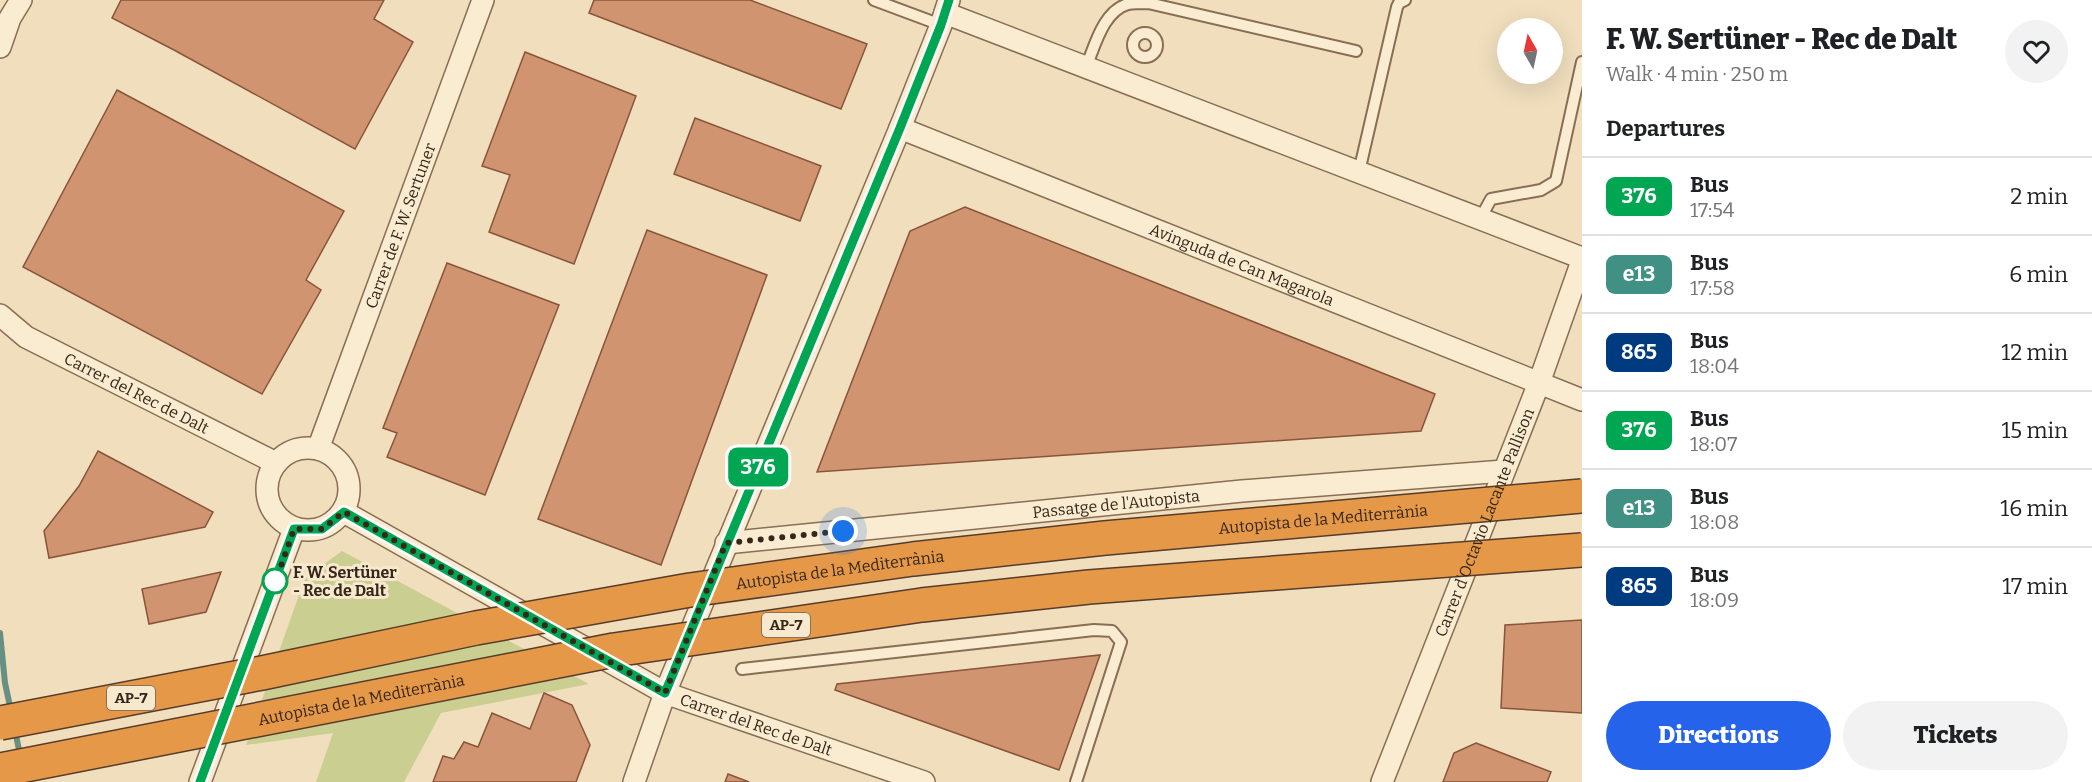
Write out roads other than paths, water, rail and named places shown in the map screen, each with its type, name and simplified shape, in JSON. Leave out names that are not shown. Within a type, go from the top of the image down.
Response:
[{"type":"highway","name":"Autopista de la Mediterrània","points":[[0,723],[261,673],[476,628],[690,590],[913,559],[1094,539],[1582,496]]},
{"type":"highway","name":"Autopista de la Mediterrània","points":[[0,770],[614,650],[922,605],[1089,587],[1582,550]]},
{"type":"street","points":[[0,47],[10,18],[21,0]]},
{"type":"street","name":"Carrer de F. W. Sertuner","points":[[318,449],[483,0]]},
{"type":"street","points":[[634,782],[665,693],[900,128],[945,13],[1582,259]]},
{"type":"street","name":"Avinguda de Can Magarola","points":[[900,128],[1582,400]]},
{"type":"street","name":"Carrer d'Octavio Lacante Pallison","points":[[1382,782],[1539,382],[1582,259]]},
{"type":"street","name":"Carrer del Rec de Dalt","points":[[0,315],[26,337],[276,463]]},
{"type":"street","points":[[303,448],[318,449],[335,458],[347,473],[350,493],[344,512],[322,529],[294,529],[278,518],[268,501],[267,481],[276,463],[288,453],[303,448]]},
{"type":"street","name":"Passatge de l'Autopista","points":[[726,543],[1230,492],[1504,471]]},
{"type":"street","name":"Carrer del Rec de Dalt","points":[[344,512],[665,693],[924,782]]},
{"type":"street","points":[[200,782],[294,529]]},
{"type":"lane","points":[[874,0],[945,13]]},
{"type":"lane","points":[[1359,172],[1397,7],[1405,0]]},
{"type":"lane","points":[[1086,67],[1107,20],[1116,10],[1128,4],[1148,3],[1356,51]]},
{"type":"lane","points":[[1480,219],[1491,199],[1541,190],[1556,181],[1582,62]]},
{"type":"lane","points":[[742,669],[1082,631],[1112,631],[1121,642],[1076,782]]},
{"type":"waterway","points":[[0,633],[5,683],[11,711]]},
{"type":"waterway","points":[[15,730],[20,755]]},
{"type":"place","name":"F. W. Sertüner - Rec de Dalt","points":[[275,581]]}]
